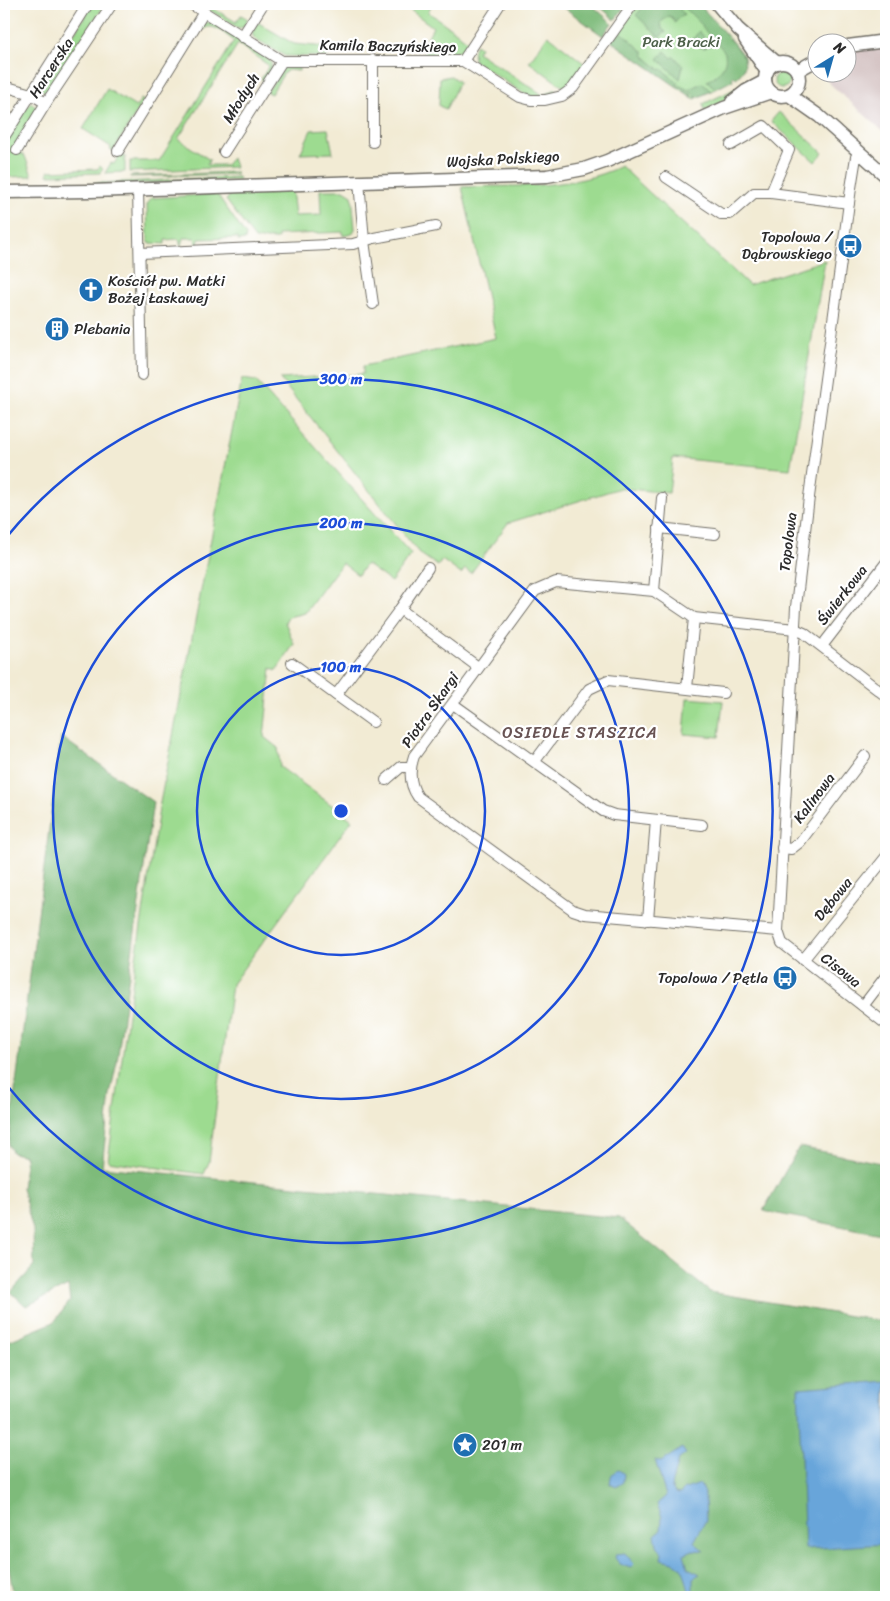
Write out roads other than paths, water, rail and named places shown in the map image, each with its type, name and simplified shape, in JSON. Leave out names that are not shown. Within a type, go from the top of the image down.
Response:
[{"type":"street","points":[[4,137],[88,4]]},
{"type":"street","name":"Harcerska","points":[[17,150],[112,4]]},
{"type":"street","points":[[191,4],[282,61]]},
{"type":"street","points":[[242,37],[263,4]]},
{"type":"street","points":[[463,61],[500,4]]},
{"type":"street","name":"Kamila Baczyńskiego","points":[[282,61],[463,61],[520,97],[531,100],[545,100],[562,96],[573,88],[633,4]]},
{"type":"street","points":[[717,4],[738,28],[777,63],[788,64],[797,71],[799,82],[793,91],[779,96],[768,82],[738,28]]},
{"type":"street","points":[[118,151],[204,12]]},
{"type":"street","points":[[858,45],[886,41]]},
{"type":"street","points":[[373,60],[373,142]]},
{"type":"street","name":"Młodych","points":[[224,152],[282,61]]},
{"type":"street","points":[[768,82],[772,66],[777,63]]},
{"type":"street","points":[[797,71],[808,65]]},
{"type":"street","name":"Wojska Polskiego","points":[[4,192],[54,190],[73,192],[547,176],[567,173],[607,161],[724,108],[746,92],[768,82]]},
{"type":"street","points":[[4,86],[31,94],[46,103]]},
{"type":"street","points":[[793,91],[886,176]]},
{"type":"street","points":[[731,145],[764,126],[789,150],[771,193]]},
{"type":"street","name":"Topolowa","points":[[779,935],[794,629],[809,497],[849,203],[859,152]]},
{"type":"street","points":[[666,177],[721,214],[730,214],[754,193],[771,193],[849,203]]},
{"type":"street","points":[[359,181],[364,241],[373,304]]},
{"type":"street","points":[[138,189],[142,375]]},
{"type":"street","points":[[140,253],[353,244],[436,226]]},
{"type":"street","points":[[654,592],[662,498]]},
{"type":"street","points":[[660,528],[715,534]]},
{"type":"street","name":"Świerkowa","points":[[822,646],[886,563]]},
{"type":"street","points":[[336,695],[428,568]]},
{"type":"street","name":"Piotra Skargi","points":[[779,935],[584,914],[573,910],[418,796],[411,782],[410,767],[414,756],[535,591],[556,582],[654,592],[694,618],[794,629]]},
{"type":"street","points":[[400,609],[478,667]]},
{"type":"street","points":[[686,688],[694,618]]},
{"type":"street","points":[[794,629],[804,633],[886,694]]},
{"type":"street","points":[[292,663],[373,722]]},
{"type":"street","points":[[534,761],[589,689],[608,680],[723,693]]},
{"type":"street","points":[[453,704],[603,811],[614,815],[702,825]]},
{"type":"street","name":"Kalinowa","points":[[782,848],[791,849],[800,842],[865,756]]},
{"type":"street","points":[[386,780],[401,767],[410,767]]},
{"type":"street","points":[[648,920],[656,820]]},
{"type":"street","name":"Dębowa","points":[[803,960],[886,857]]},
{"type":"street","name":"Cisowa","points":[[779,935],[782,943],[886,1024]]},
{"type":"street","points":[[863,1006],[886,976]]},
{"type":"water","points":[[886,1381],[886,1544],[805,1549],[798,1388]]},
{"type":"water","points":[[682,1448],[686,1454],[678,1460],[671,1486],[675,1493],[680,1494],[685,1489],[700,1484],[705,1496],[706,1520],[694,1542],[704,1551],[693,1550],[684,1554],[688,1568],[700,1574],[693,1578],[693,1593],[689,1591],[684,1573],[679,1565],[661,1559],[662,1553],[657,1545],[655,1535],[661,1530],[662,1517],[657,1504],[666,1496],[655,1460],[661,1462]]},
{"type":"water","points":[[619,1470],[624,1474],[623,1482],[616,1487],[610,1484],[613,1473]]},
{"type":"water","points":[[625,1553],[634,1564],[630,1568],[620,1564],[615,1558],[616,1554]]},
{"type":"place","name":"Topolowa / Dąbrowskiego","points":[[850,246]]},
{"type":"place","name":"Kościół pw. Matki Bożej Łaskawej","points":[[91,290]]},
{"type":"place","name":"Plebania","points":[[57,329]]},
{"type":"place","name":"Topolowa / Pętla","points":[[785,978]]},
{"type":"place","name":"201 m","points":[[465,1445]]},
{"type":"district","name":"OSIEDLE STASZICA","points":[[580,732]]},
{"type":"park label","name":"Park Bracki","points":[[681,42]]}]
